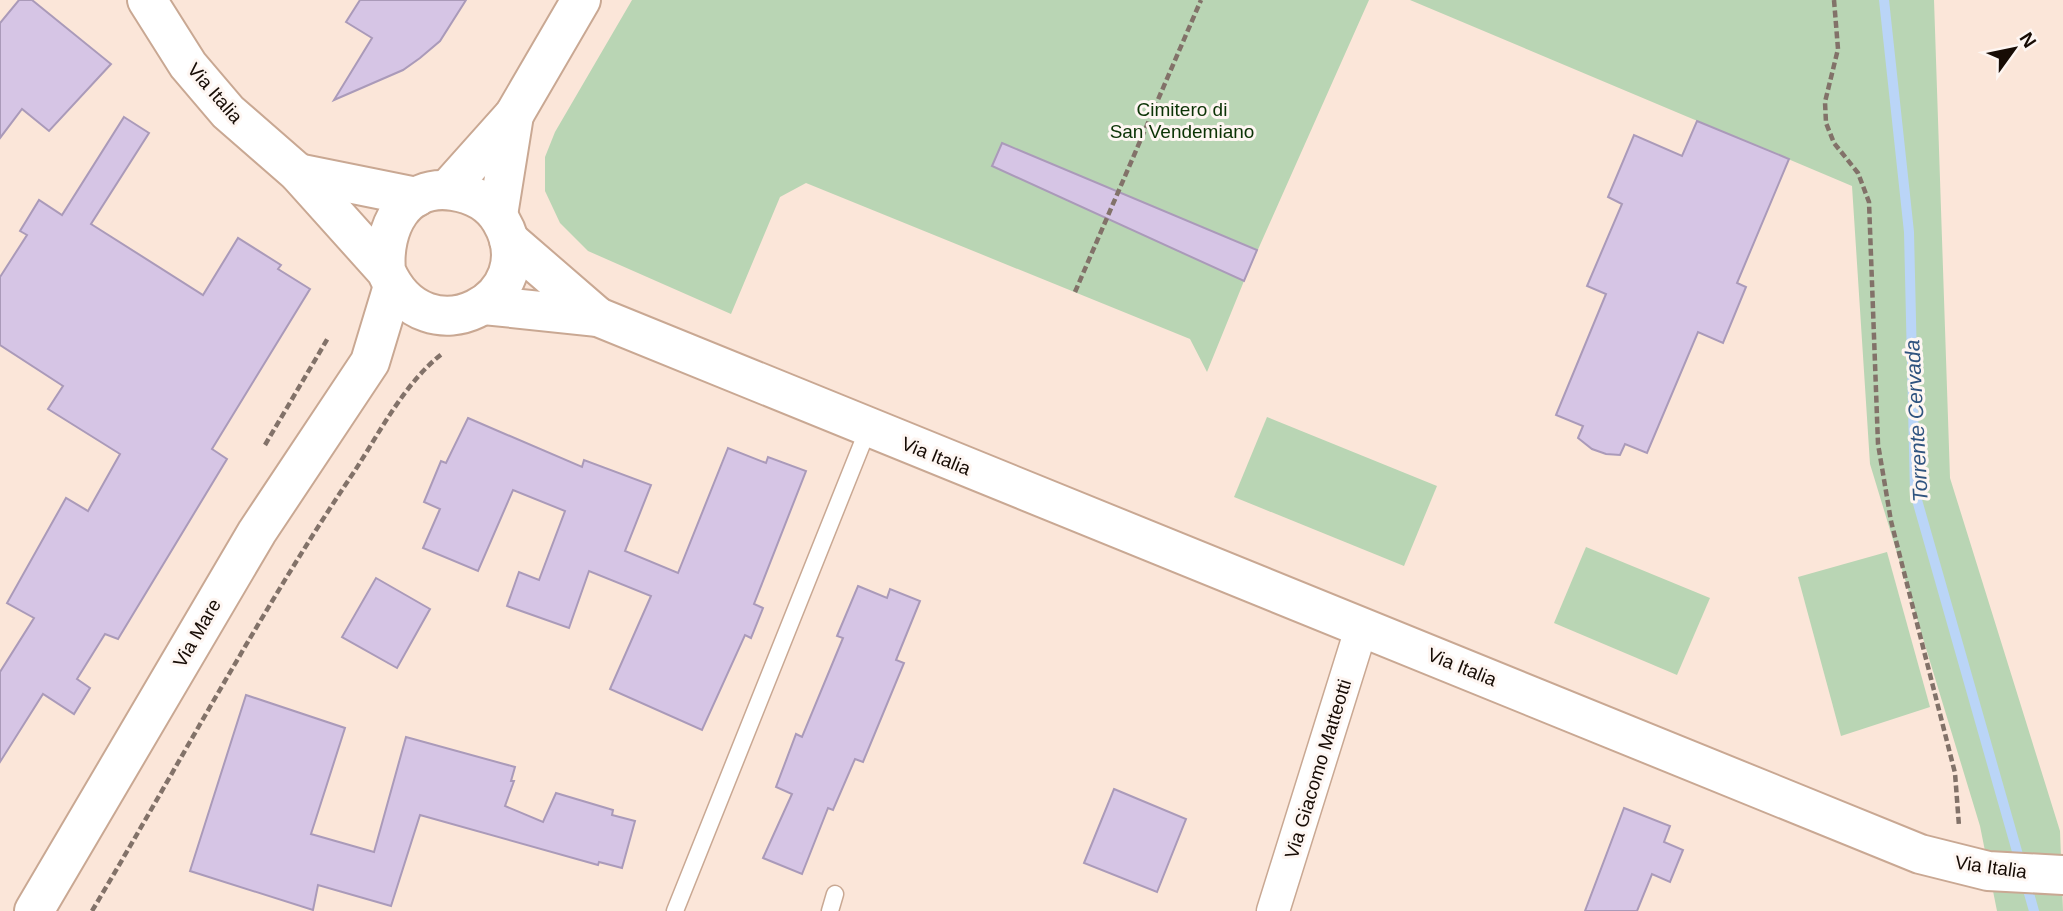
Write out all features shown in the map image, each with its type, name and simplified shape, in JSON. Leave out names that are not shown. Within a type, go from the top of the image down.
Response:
[{"type":"street","name":"Via Italia","points":[[147,0],[188,65],[228,112],[298,173],[389,279]]},
{"type":"street","points":[[514,116],[504,227],[511,258],[507,276],[498,292],[484,305],[443,333],[421,311],[405,300],[389,279],[384,250],[388,229],[400,211],[432,194],[514,116],[581,0]]},
{"type":"street","name":"Via Italia","points":[[298,173],[432,194]]},
{"type":"street","points":[[432,194],[475,197],[504,227]]},
{"type":"street","name":"Via Italia","points":[[504,227],[598,317]]},
{"type":"street","name":"Via Mare","points":[[33,911],[257,532],[370,362],[389,279]]},
{"type":"street","name":"Via Italia","points":[[484,305],[598,317],[868,429],[1362,626],[1920,854],[1975,868],[2063,875]]},
{"type":"street","name":"Via Mare","points":[[370,362],[443,333]]},
{"type":"street","name":"Via Giacomo Matteotti","points":[[1273,911],[1362,626]]},
{"type":"lane","points":[[675,911],[868,429]]},
{"type":"lane","points":[[830,911],[835,894]]},
{"type":"path","points":[[1075,292],[1201,0]]},
{"type":"path","points":[[1834,0],[1838,49],[1825,102],[1826,123],[1834,142],[1858,173],[1869,202],[1878,444],[1891,521],[1955,773],[1975,868]]},
{"type":"path","points":[[92,911],[318,525],[430,362],[443,333]]},
{"type":"green space","name":"Cimitero di San Vendemiano","points":[[632,0],[1369,0],[1244,281],[1207,372],[1190,339],[806,183],[780,197],[731,314],[588,251],[560,223],[545,191],[545,157],[555,132]]},
{"type":"green space","points":[[1410,0],[1934,0],[1950,478],[2060,831],[2063,911],[1997,911],[1980,826],[1870,464],[1852,186]]},
{"type":"green space","points":[[1267,417],[1437,486],[1404,566],[1234,497]]},
{"type":"green space","points":[[1586,547],[1710,598],[1677,675],[1554,623]]},
{"type":"green space","points":[[1887,552],[1930,707],[1841,736],[1798,577]]},
{"type":"building","points":[[19,0],[32,0],[111,64],[49,131],[22,109],[0,138],[0,23]]},
{"type":"building","points":[[360,0],[466,0],[440,41],[420,58],[403,70],[334,100],[372,38],[346,22]]},
{"type":"building","points":[[124,117],[149,133],[91,224],[203,295],[238,238],[281,265],[278,269],[310,289],[212,449],[227,459],[118,639],[105,634],[77,679],[90,688],[74,714],[43,694],[0,762],[0,672],[34,618],[7,603],[66,498],[88,511],[120,454],[48,409],[63,386],[0,345],[0,277],[27,235],[20,231],[39,200],[62,215]]},
{"type":"building","points":[[1697,121],[1789,159],[1737,283],[1746,287],[1723,343],[1698,332],[1647,453],[1625,444],[1620,455],[1606,454],[1592,449],[1578,438],[1583,426],[1556,415],[1606,294],[1587,286],[1622,204],[1608,197],[1634,135],[1682,156]]},
{"type":"building","points":[[1002,143],[1257,250],[1244,281],[992,166]]},
{"type":"building","points":[[468,418],[582,467],[584,460],[651,485],[625,551],[678,573],[728,448],[766,463],[768,457],[806,471],[754,604],[763,608],[751,638],[745,635],[702,730],[610,689],[651,596],[589,571],[569,628],[507,606],[519,572],[539,580],[565,511],[513,490],[478,571],[423,548],[440,509],[424,502],[441,461],[446,463]]},
{"type":"building","points":[[376,578],[430,609],[397,668],[342,637]]},
{"type":"building","points":[[858,586],[887,598],[890,589],[920,601],[896,660],[904,663],[863,762],[855,759],[833,810],[828,808],[802,874],[763,858],[792,794],[776,787],[796,734],[802,737],[843,638],[837,636]]},
{"type":"building","points":[[246,695],[345,728],[311,834],[374,852],[406,737],[515,767],[511,781],[514,781],[505,806],[543,822],[556,793],[613,810],[612,815],[635,821],[622,868],[599,862],[598,865],[420,815],[391,906],[318,885],[313,910],[190,871]]},
{"type":"building","points":[[1114,789],[1186,819],[1157,892],[1084,863]]},
{"type":"building","points":[[1624,808],[1670,826],[1664,842],[1683,850],[1670,882],[1652,874],[1637,911],[1585,911]]},
{"type":"waterway","name":"Torrente Cervada","points":[[1884,0],[1909,232],[1915,493],[2034,911]]}]
